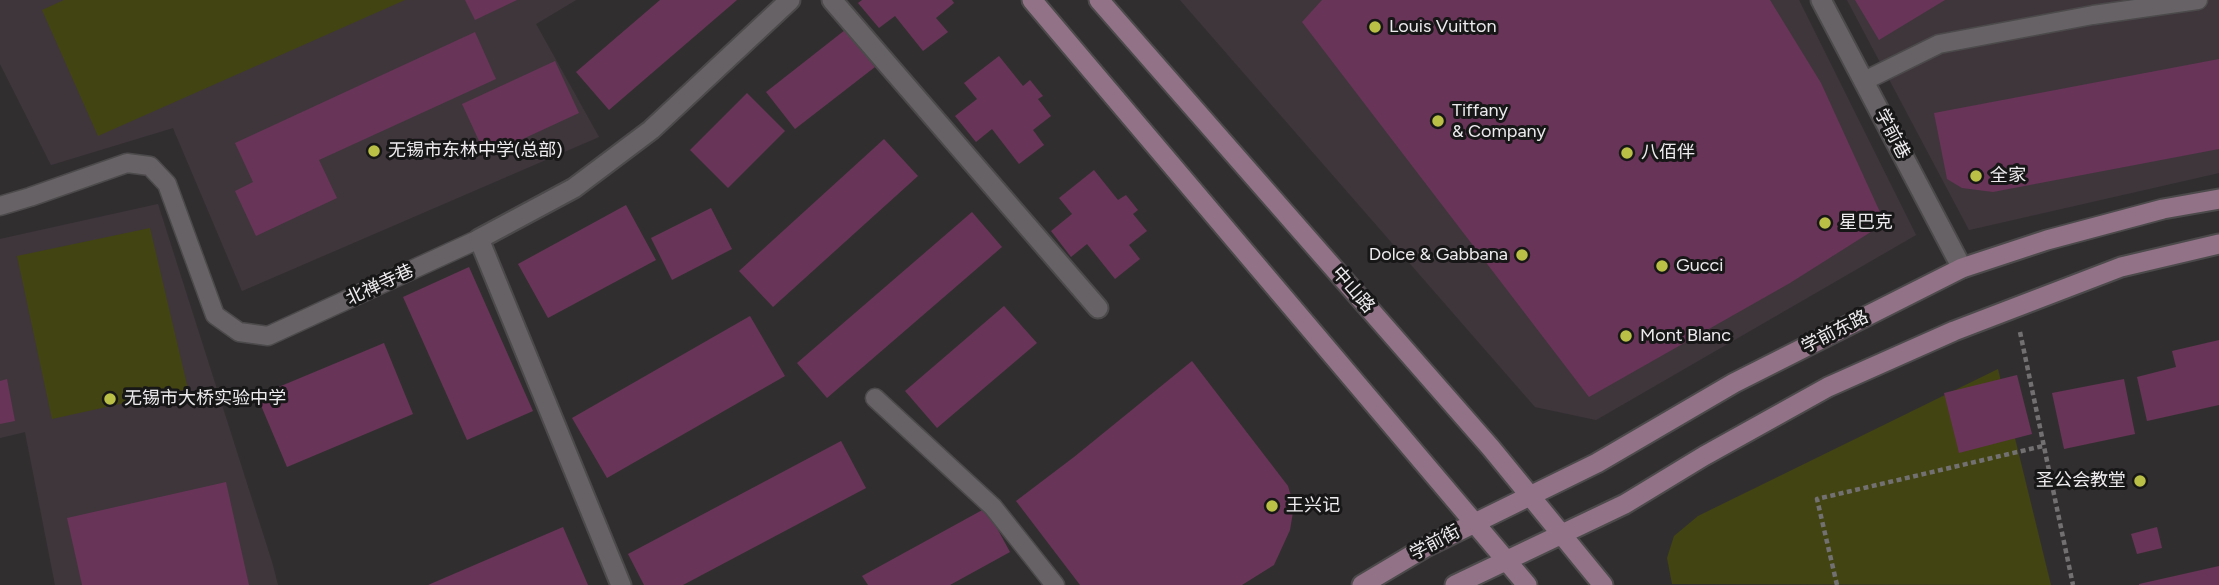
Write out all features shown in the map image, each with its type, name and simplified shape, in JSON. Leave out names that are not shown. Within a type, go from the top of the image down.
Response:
[{"type":"main road","points":[[1032,0],[1527,585]]},
{"type":"main road","name":"中山路","points":[[1099,0],[1491,448],[1602,585]]},
{"type":"main road","name":"学前东路","points":[[1473,523],[1597,463],[1734,383],[1962,268],[2060,236],[2163,209],[2219,199]]},
{"type":"main road","points":[[1455,585],[1625,504],[1704,456],[1828,387],[1954,331],[2121,267],[2219,244]]},
{"type":"main road","name":"学前街","points":[[1362,585],[1473,523]]},
{"type":"street","name":"北禅寺巷","points":[[479,239],[574,188],[651,130],[790,0]]},
{"type":"street","points":[[832,0],[1098,308]]},
{"type":"street","name":"学前巷","points":[[1821,0],[1962,268]]},
{"type":"street","points":[[479,239],[621,585]]},
{"type":"lane","points":[[1864,81],[1939,44],[2093,15],[2198,0]]},
{"type":"lane","name":"北禅寺巷","points":[[0,206],[127,163],[150,166],[167,184],[215,315],[239,332],[268,336],[479,239]]},
{"type":"lane","points":[[875,398],[993,507],[1055,585]]},
{"type":"path","points":[[2014,307],[2073,585]]},
{"type":"path","points":[[1837,585],[1817,499],[2043,446]]},
{"type":"shaded area","name":"无锡市东林中学(总部)","points":[[0,0],[576,0],[536,24],[599,137],[242,291],[173,128],[51,165],[0,64]]},
{"type":"shaded area","points":[[64,0],[405,0],[98,136],[42,10]]},
{"type":"shaded area","name":"八佰伴","points":[[1180,0],[1799,0],[1916,235],[1596,420],[1535,407]]},
{"type":"shaded area","points":[[1847,0],[2219,0],[2219,173],[1969,230]]},
{"type":"shaded area","name":"无锡市大桥实验中学","points":[[158,204],[278,585],[55,585],[25,432],[0,438],[0,239]]},
{"type":"shaded area","points":[[150,228],[188,389],[52,419],[17,256]]},
{"type":"shaded area","points":[[1998,369],[2051,585],[1672,584],[1667,558],[1674,536],[1698,516]]},
{"type":"building","points":[[465,0],[517,0],[475,20]]},
{"type":"building","points":[[660,0],[737,0],[609,110],[576,72]]},
{"type":"building","points":[[862,0],[952,0],[954,3],[936,18],[948,32],[923,51],[895,16],[879,28],[858,3]]},
{"type":"building","name":"八佰伴","points":[[1322,0],[1770,0],[1821,83],[1885,223],[1790,283],[1589,397],[1302,22]]},
{"type":"building","points":[[1855,0],[1945,0],[1879,40]]},
{"type":"building","points":[[845,30],[875,67],[795,129],[766,92]]},
{"type":"building","points":[[475,32],[496,79],[319,160],[337,198],[256,236],[235,191],[253,182],[235,143]]},
{"type":"building","points":[[999,56],[1023,86],[1030,80],[1043,96],[1038,99],[1051,116],[1033,130],[1044,145],[1019,164],[992,129],[976,142],[955,116],[977,99],[964,83]]},
{"type":"building","points":[[2219,59],[2219,149],[1993,192],[1962,188],[1947,179],[1934,113]]},
{"type":"building","points":[[555,61],[579,113],[486,156],[462,104]]},
{"type":"building","points":[[747,93],[785,131],[728,188],[690,150]]},
{"type":"building","points":[[884,139],[918,176],[773,307],[739,271]]},
{"type":"building","points":[[1094,170],[1118,200],[1126,195],[1138,210],[1133,214],[1147,231],[1129,245],[1140,259],[1115,279],[1087,244],[1071,257],[1051,231],[1072,214],[1059,198]]},
{"type":"building","points":[[626,205],[656,260],[548,318],[518,264]]},
{"type":"building","points":[[711,208],[732,249],[672,280],[651,238]]},
{"type":"building","points":[[972,212],[1002,247],[827,398],[797,363]]},
{"type":"building","points":[[469,267],[533,411],[467,440],[403,297]]},
{"type":"building","points":[[1004,306],[1037,343],[937,428],[905,391]]},
{"type":"building","points":[[750,316],[785,376],[607,478],[572,418]]},
{"type":"building","points":[[2219,340],[2219,405],[2147,421],[2137,377],[2176,367],[2172,351]]},
{"type":"building","points":[[384,343],[413,414],[287,467],[257,396]]},
{"type":"building","points":[[1192,361],[1288,486],[1294,506],[1290,530],[1274,565],[1242,585],[1080,585],[1016,501]]},
{"type":"building","points":[[2017,375],[2032,434],[1959,453],[1944,393]]},
{"type":"building","points":[[7,379],[15,421],[0,424],[0,381]]},
{"type":"building","points":[[2124,379],[2135,434],[2064,449],[2052,393]]},
{"type":"building","points":[[841,441],[866,488],[683,585],[644,585],[628,554]]},
{"type":"building","points":[[226,482],[249,585],[82,585],[67,518]]},
{"type":"building","points":[[986,508],[1010,552],[950,585],[868,585],[862,576]]},
{"type":"building","points":[[563,527],[588,585],[428,585]]},
{"type":"building","points":[[2157,527],[2162,548],[2137,554],[2131,534]]},
{"type":"building","points":[[2219,566],[2219,585],[2139,585],[2139,584]]},
{"type":"place","name":"Louis Vuitton","points":[[1375,27]]},
{"type":"place","name":"Tiffany & Company","points":[[1438,121]]},
{"type":"place","name":"无锡市东林中学(总部)","points":[[374,151]]},
{"type":"place","name":"八佰伴","points":[[1627,153]]},
{"type":"place","name":"全家","points":[[1976,176]]},
{"type":"place","name":"星巴克","points":[[1825,223]]},
{"type":"place","name":"Dolce & Gabbana","points":[[1522,255]]},
{"type":"place","name":"Gucci","points":[[1662,266]]},
{"type":"place","name":"Mont Blanc","points":[[1626,336]]},
{"type":"place","name":"无锡市大桥实验中学","points":[[110,399]]},
{"type":"place","name":"圣公会教堂","points":[[2140,481]]},
{"type":"place","name":"王兴记","points":[[1272,506]]}]
